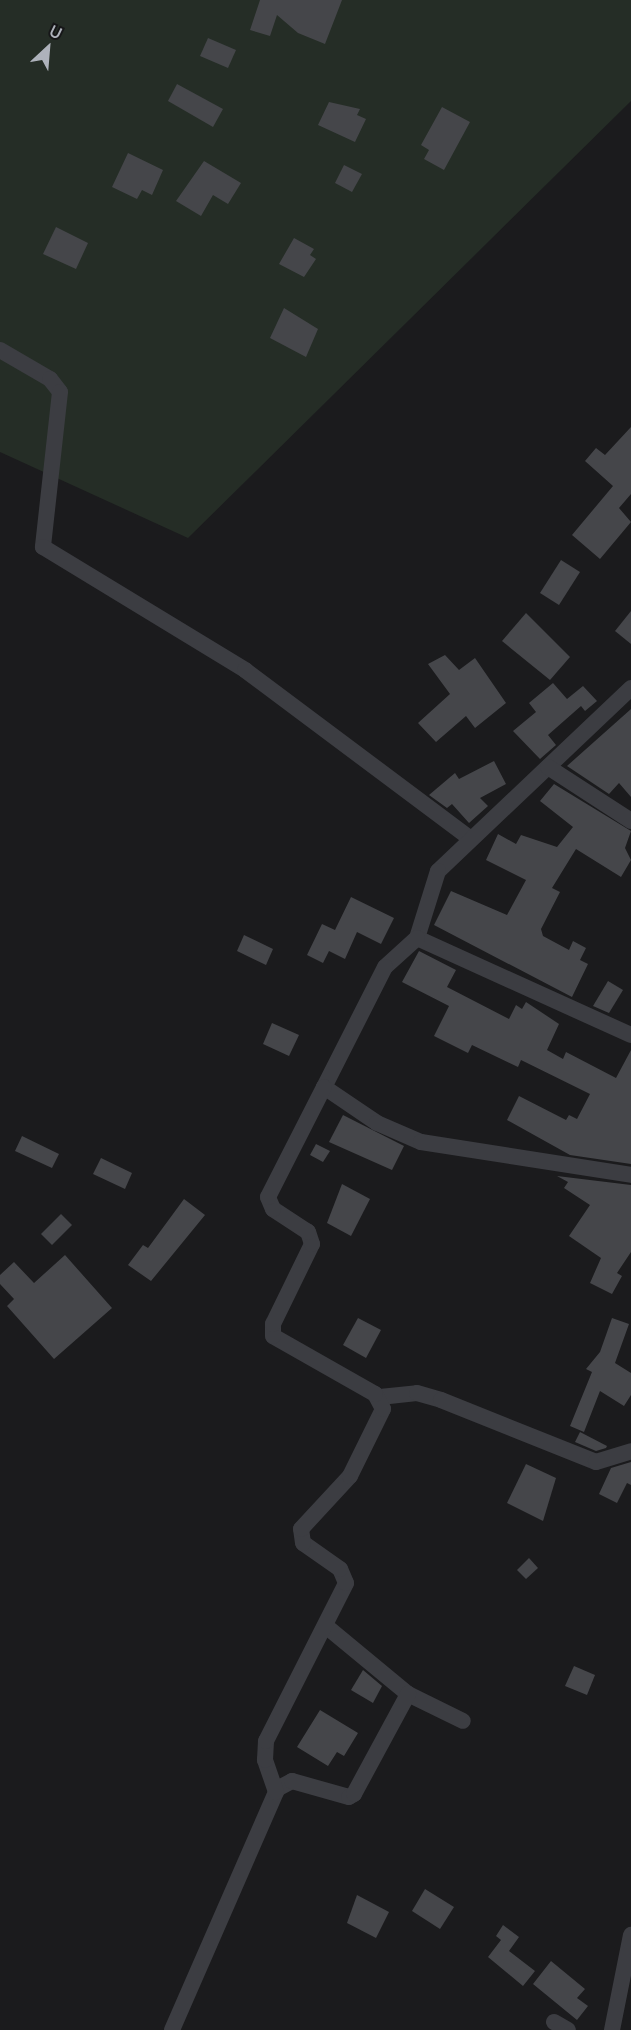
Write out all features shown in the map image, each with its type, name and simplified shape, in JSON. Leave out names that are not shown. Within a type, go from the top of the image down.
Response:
[{"type":"street","points":[[0,350],[50,379],[60,392],[43,547],[245,670],[468,837]]},
{"type":"street","points":[[631,688],[548,767],[468,837],[438,871],[417,938],[385,967],[268,1197],[273,1209],[308,1232],[312,1244],[273,1324],[273,1336],[380,1396],[417,1393],[441,1400],[596,1462],[631,1451]]},
{"type":"street","points":[[548,767],[631,821]]},
{"type":"street","points":[[417,938],[631,1035]]},
{"type":"street","points":[[324,1087],[377,1123],[421,1142],[631,1175]]},
{"type":"street","points":[[277,1789],[265,1760],[266,1742],[327,1627],[346,1579],[340,1569],[303,1543],[301,1529],[368,1447],[383,1409],[380,1396]]},
{"type":"street","points":[[327,1627],[408,1694],[463,1721]]},
{"type":"street","points":[[172,2030],[277,1789],[292,1781],[349,1797],[354,1794],[408,1694]]},
{"type":"street","points":[[612,2030],[631,1935]]},
{"type":"shaded area","points":[[0,0],[631,0],[631,101],[188,538],[0,452]]},
{"type":"building","points":[[260,0],[342,0],[325,44],[298,33],[277,15],[270,36],[250,30]]},
{"type":"building","points":[[208,38],[236,50],[228,68],[200,56]]},
{"type":"building","points":[[177,84],[223,109],[213,127],[168,101]]},
{"type":"building","points":[[329,102],[360,109],[357,115],[366,119],[355,142],[318,125]]},
{"type":"building","points":[[442,107],[470,122],[444,170],[424,159],[429,150],[421,145]]},
{"type":"building","points":[[128,153],[163,170],[152,195],[142,190],[137,199],[112,187]]},
{"type":"building","points":[[204,161],[241,183],[228,204],[213,195],[201,216],[176,201]]},
{"type":"building","points":[[344,165],[362,174],[352,192],[335,183]]},
{"type":"building","points":[[56,227],[88,243],[76,269],[43,254]]},
{"type":"building","points":[[294,238],[314,249],[310,255],[316,259],[304,277],[279,264]]},
{"type":"building","points":[[284,308],[318,329],[306,357],[270,338]]},
{"type":"building","points":[[631,427],[631,494],[619,508],[631,522],[600,559],[572,535],[613,486],[585,461],[596,448],[605,455]]},
{"type":"building","points":[[561,560],[580,572],[559,605],[540,593]]},
{"type":"building","points":[[631,611],[631,644],[615,631]]},
{"type":"building","points":[[526,613],[570,657],[550,680],[502,641]]},
{"type":"building","points":[[445,655],[459,670],[475,658],[506,703],[475,728],[466,716],[436,742],[418,723],[450,694],[428,664]]},
{"type":"building","points":[[553,683],[567,699],[583,686],[597,701],[585,711],[581,706],[548,735],[556,745],[540,759],[513,731],[536,712],[529,703]]},
{"type":"building","points":[[631,709],[631,797],[619,783],[609,794],[567,766]]},
{"type":"building","points":[[494,761],[506,784],[480,798],[488,806],[469,823],[452,804],[447,808],[429,795],[455,773],[459,779]]},
{"type":"building","points":[[554,784],[631,831],[625,848],[631,860],[621,877],[576,849],[552,888],[560,892],[541,929],[543,936],[569,950],[573,941],[586,948],[580,960],[588,964],[572,997],[434,925],[451,891],[507,915],[526,880],[486,860],[498,834],[516,844],[521,835],[557,847],[573,827],[540,801]]},
{"type":"building","points":[[351,897],[394,918],[381,944],[357,932],[345,959],[329,951],[323,963],[307,955],[322,924],[335,930]]},
{"type":"building","points":[[244,935],[273,949],[266,965],[237,951]]},
{"type":"building","points":[[419,951],[456,970],[447,987],[509,1019],[516,1005],[522,1009],[526,1002],[559,1024],[547,1050],[563,1059],[566,1052],[616,1078],[631,1050],[631,1164],[570,1155],[507,1120],[519,1096],[566,1120],[569,1115],[577,1119],[590,1094],[521,1060],[518,1067],[472,1045],[468,1053],[434,1036],[449,1006],[402,982]]},
{"type":"building","points":[[608,981],[623,990],[609,1013],[593,1006]]},
{"type":"building","points":[[272,1023],[299,1035],[289,1056],[263,1044]]},
{"type":"building","points":[[343,1115],[404,1146],[392,1170],[329,1142]]},
{"type":"building","points":[[22,1136],[59,1154],[52,1168],[15,1151]]},
{"type":"building","points":[[316,1144],[330,1151],[323,1162],[310,1155]]},
{"type":"building","points":[[101,1158],[132,1173],[125,1189],[93,1174]]},
{"type":"building","points":[[557,1176],[631,1185],[631,1252],[617,1273],[622,1276],[612,1294],[590,1283],[601,1258],[569,1236],[590,1205],[564,1188],[568,1182]]},
{"type":"building","points":[[342,1184],[370,1199],[351,1236],[327,1223]]},
{"type":"building","points":[[184,1199],[205,1215],[151,1281],[128,1265],[143,1245],[148,1248]]},
{"type":"building","points":[[61,1214],[72,1225],[52,1245],[41,1234]]},
{"type":"building","points":[[65,1255],[112,1308],[54,1359],[7,1306],[14,1299],[0,1284],[0,1275],[14,1262],[34,1283]]},
{"type":"building","points":[[358,1318],[381,1330],[366,1358],[343,1345]]},
{"type":"building","points":[[612,1318],[629,1324],[615,1363],[631,1373],[631,1395],[624,1406],[600,1391],[584,1432],[570,1426],[592,1372],[586,1369],[600,1352]]},
{"type":"building","points":[[580,1432],[607,1446],[606,1448],[596,1451],[575,1442]]},
{"type":"building","points":[[631,1462],[631,1485],[627,1483],[617,1503],[599,1494],[611,1468]]},
{"type":"building","points":[[526,1464],[556,1478],[543,1521],[507,1503]]},
{"type":"building","points":[[529,1558],[538,1568],[526,1579],[517,1570]]},
{"type":"building","points":[[574,1666],[595,1675],[587,1695],[565,1686]]},
{"type":"building","points":[[363,1670],[382,1686],[373,1703],[351,1690]]},
{"type":"building","points":[[320,1710],[358,1733],[344,1756],[337,1752],[328,1766],[297,1747]]},
{"type":"building","points":[[425,1889],[454,1907],[440,1929],[412,1911]]},
{"type":"building","points":[[357,1895],[389,1912],[376,1938],[347,1923]]},
{"type":"building","points":[[503,1925],[519,1937],[509,1951],[535,1971],[523,1986],[488,1957],[501,1940],[496,1936]]},
{"type":"building","points":[[551,1961],[585,1989],[577,1998],[588,2006],[577,2020],[533,1984]]}]
